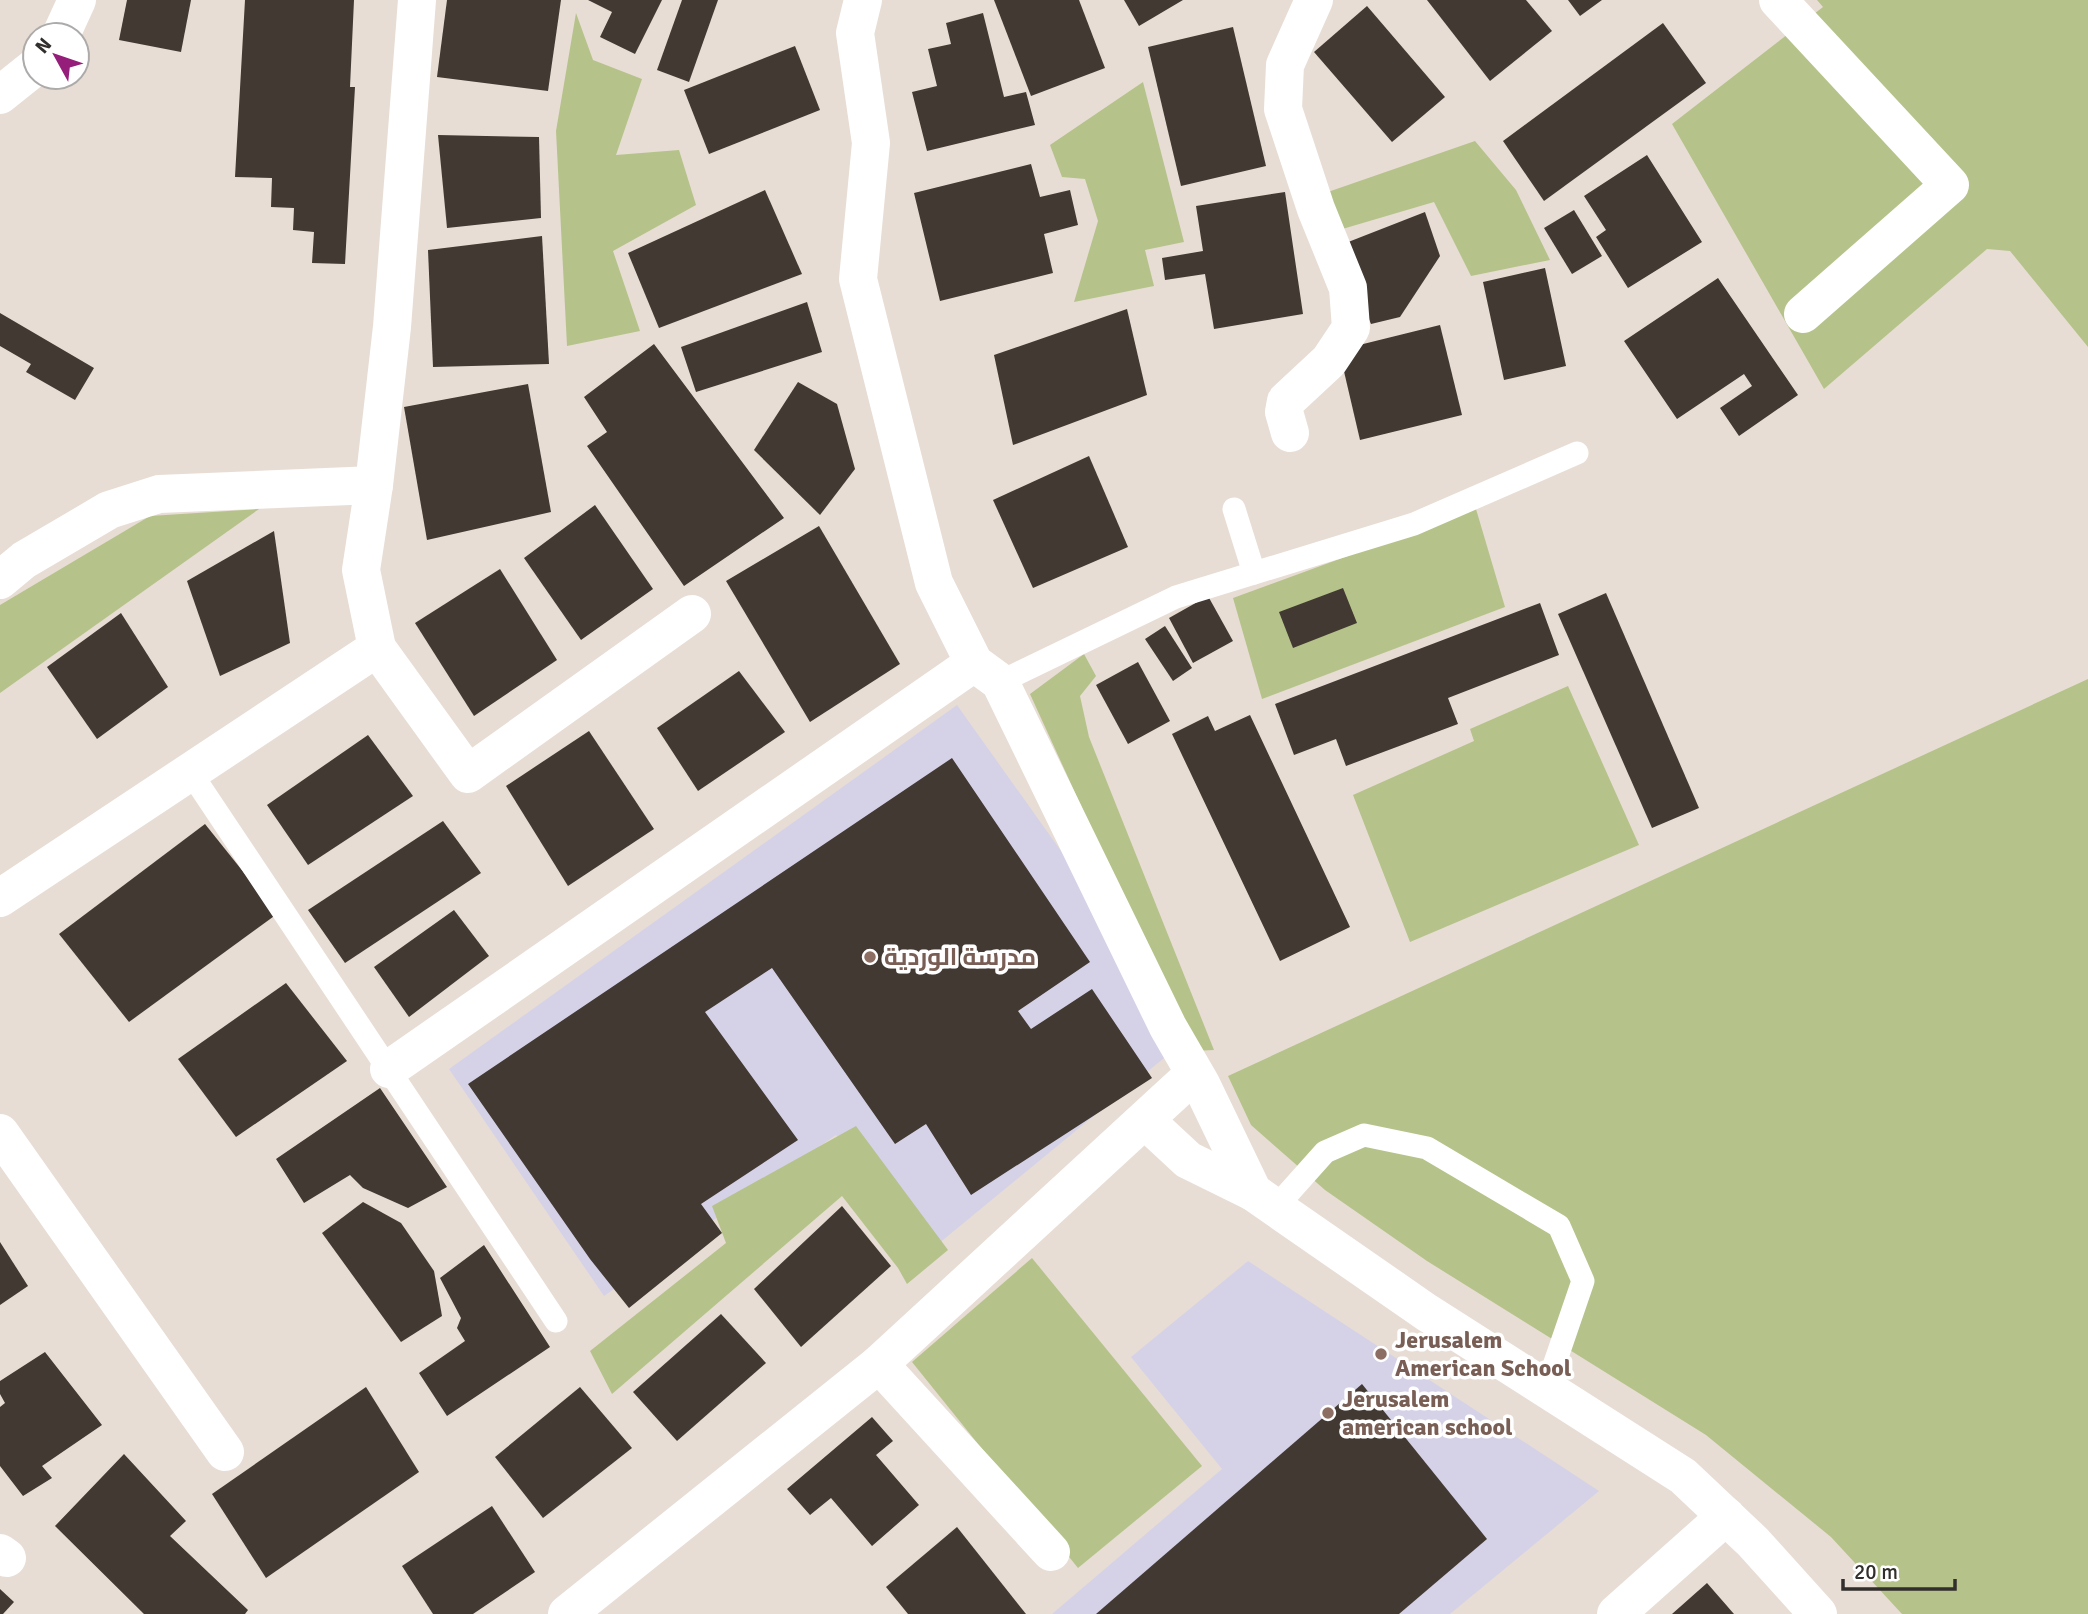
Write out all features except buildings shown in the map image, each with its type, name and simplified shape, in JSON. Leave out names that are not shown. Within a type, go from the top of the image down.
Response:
[{"type":"street","points":[[67,21],[77,0]]},
{"type":"street","points":[[418,0],[392,327],[374,485],[361,570],[377,648],[468,774],[692,614]]},
{"type":"street","points":[[863,0],[855,33],[871,143],[858,279],[933,583],[987,673],[1193,1075],[1264,1200]]},
{"type":"street","points":[[1290,433],[1284,412],[1286,401],[1329,361],[1351,328],[1348,288],[1316,209],[1283,109],[1285,65],[1314,0]]},
{"type":"street","points":[[1778,0],[1950,185],[1803,314]]},
{"type":"street","points":[[0,95],[21,78]]},
{"type":"street","points":[[0,580],[24,559],[109,510],[159,494],[374,485]]},
{"type":"street","points":[[0,898],[377,648]]},
{"type":"street","points":[[389,1069],[987,673]]},
{"type":"street","points":[[582,1610],[879,1363],[1146,1121],[1193,1075]]},
{"type":"street","points":[[1146,1121],[1188,1160],[1264,1200],[1426,1312],[1683,1476],[1818,1614]]},
{"type":"street","points":[[0,1133],[225,1452]]},
{"type":"street","points":[[879,1363],[1051,1552]]},
{"type":"street","points":[[1616,1614],[1726,1517]]},
{"type":"lane","points":[[987,673],[1176,597],[1414,524],[1577,453]]},
{"type":"lane","points":[[1234,509],[1254,573]]},
{"type":"lane","points":[[191,773],[556,1321]]},
{"type":"lane","points":[[1264,1200],[1325,1152],[1364,1135],[1427,1148],[1559,1226],[1583,1281],[1546,1389]]},
{"type":"shaded area","name":"مدرسة الوردية","points":[[957,705],[1192,1035],[926,1254],[836,1135],[604,1296],[449,1069]]},
{"type":"shaded area","name":"Jerusalem american school","points":[[1248,1261],[1599,1491],[1450,1614],[1052,1614],[1222,1469],[1131,1357]]},
{"type":"green space","points":[[1817,0],[2088,0],[2088,347],[2010,251],[1987,249],[1824,389],[1672,124],[1823,7]]},
{"type":"green space","points":[[576,13],[593,60],[642,79],[616,155],[679,150],[696,205],[613,251],[640,331],[567,346],[556,131]]},
{"type":"green space","points":[[1143,82],[1184,242],[1145,250],[1154,286],[1074,302],[1098,221],[1085,179],[1062,177],[1050,145]]},
{"type":"green space","points":[[1475,141],[1516,190],[1550,260],[1471,276],[1434,202],[1339,230],[1325,193]]},
{"type":"green space","points":[[259,509],[0,693],[0,605],[150,516]]},
{"type":"green space","points":[[1476,509],[1505,607],[1262,699],[1233,598]]},
{"type":"green space","points":[[1084,654],[1096,676],[1080,696],[1089,737],[1214,1050],[1193,1051],[1030,694]]},
{"type":"green space","points":[[2088,679],[2088,1614],[1902,1614],[1831,1537],[1706,1435],[1427,1261],[1325,1190],[1251,1125],[1228,1076]]},
{"type":"green space","points":[[1568,686],[1639,845],[1410,942],[1353,795],[1474,741],[1470,729]]},
{"type":"green space","points":[[856,1126],[948,1250],[907,1284],[898,1268],[842,1196],[612,1394],[590,1351],[726,1243],[712,1206]]},
{"type":"green space","points":[[1032,1258],[1202,1466],[1078,1568],[912,1362]]},
{"type":"place","name":"مدرسة الوردية","points":[[870,957]]},
{"type":"place","name":"Jerusalem American School","points":[[1381,1354]]},
{"type":"place","name":"Jerusalem american school","points":[[1328,1413]]}]
